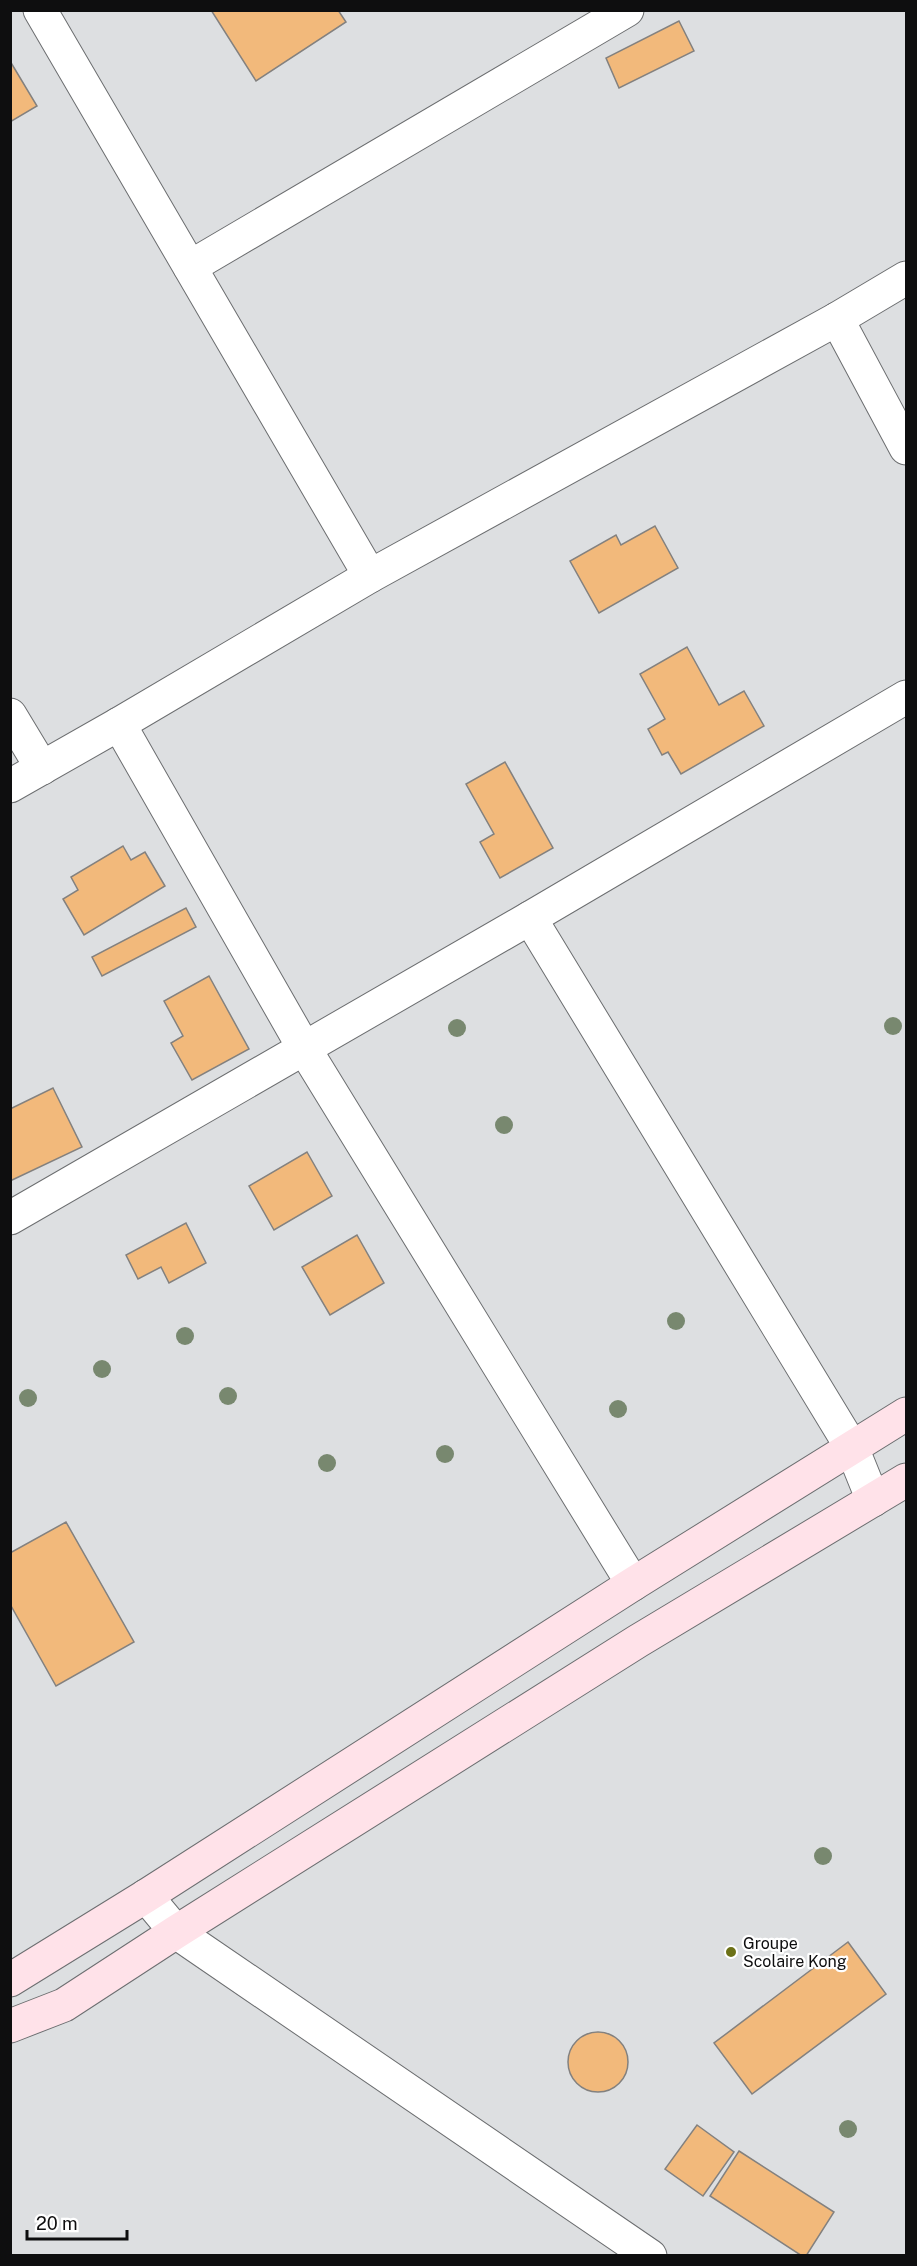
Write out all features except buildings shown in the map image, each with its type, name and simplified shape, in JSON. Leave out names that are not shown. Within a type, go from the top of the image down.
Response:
[{"type":"main road","points":[[10,1980],[146,1896],[633,1584],[906,1414]]},
{"type":"main road","points":[[10,2026],[64,2005],[638,1641],[906,1480]]},
{"type":"street","points":[[40,10],[370,576]]},
{"type":"street","points":[[190,267],[627,10]]},
{"type":"street","points":[[10,786],[370,576],[837,319],[906,278]]},
{"type":"street","points":[[837,319],[906,448]]},
{"type":"street","points":[[10,1218],[530,918],[906,697]]},
{"type":"street","points":[[10,715],[42,768]]},
{"type":"street","points":[[119,724],[304,1048],[633,1584]]},
{"type":"street","points":[[530,918],[852,1448],[873,1500]]},
{"type":"street","points":[[146,1896],[176,1932],[650,2256]]},
{"type":"place","name":"Groupe Scolaire Kong","points":[[731,1952]]}]
